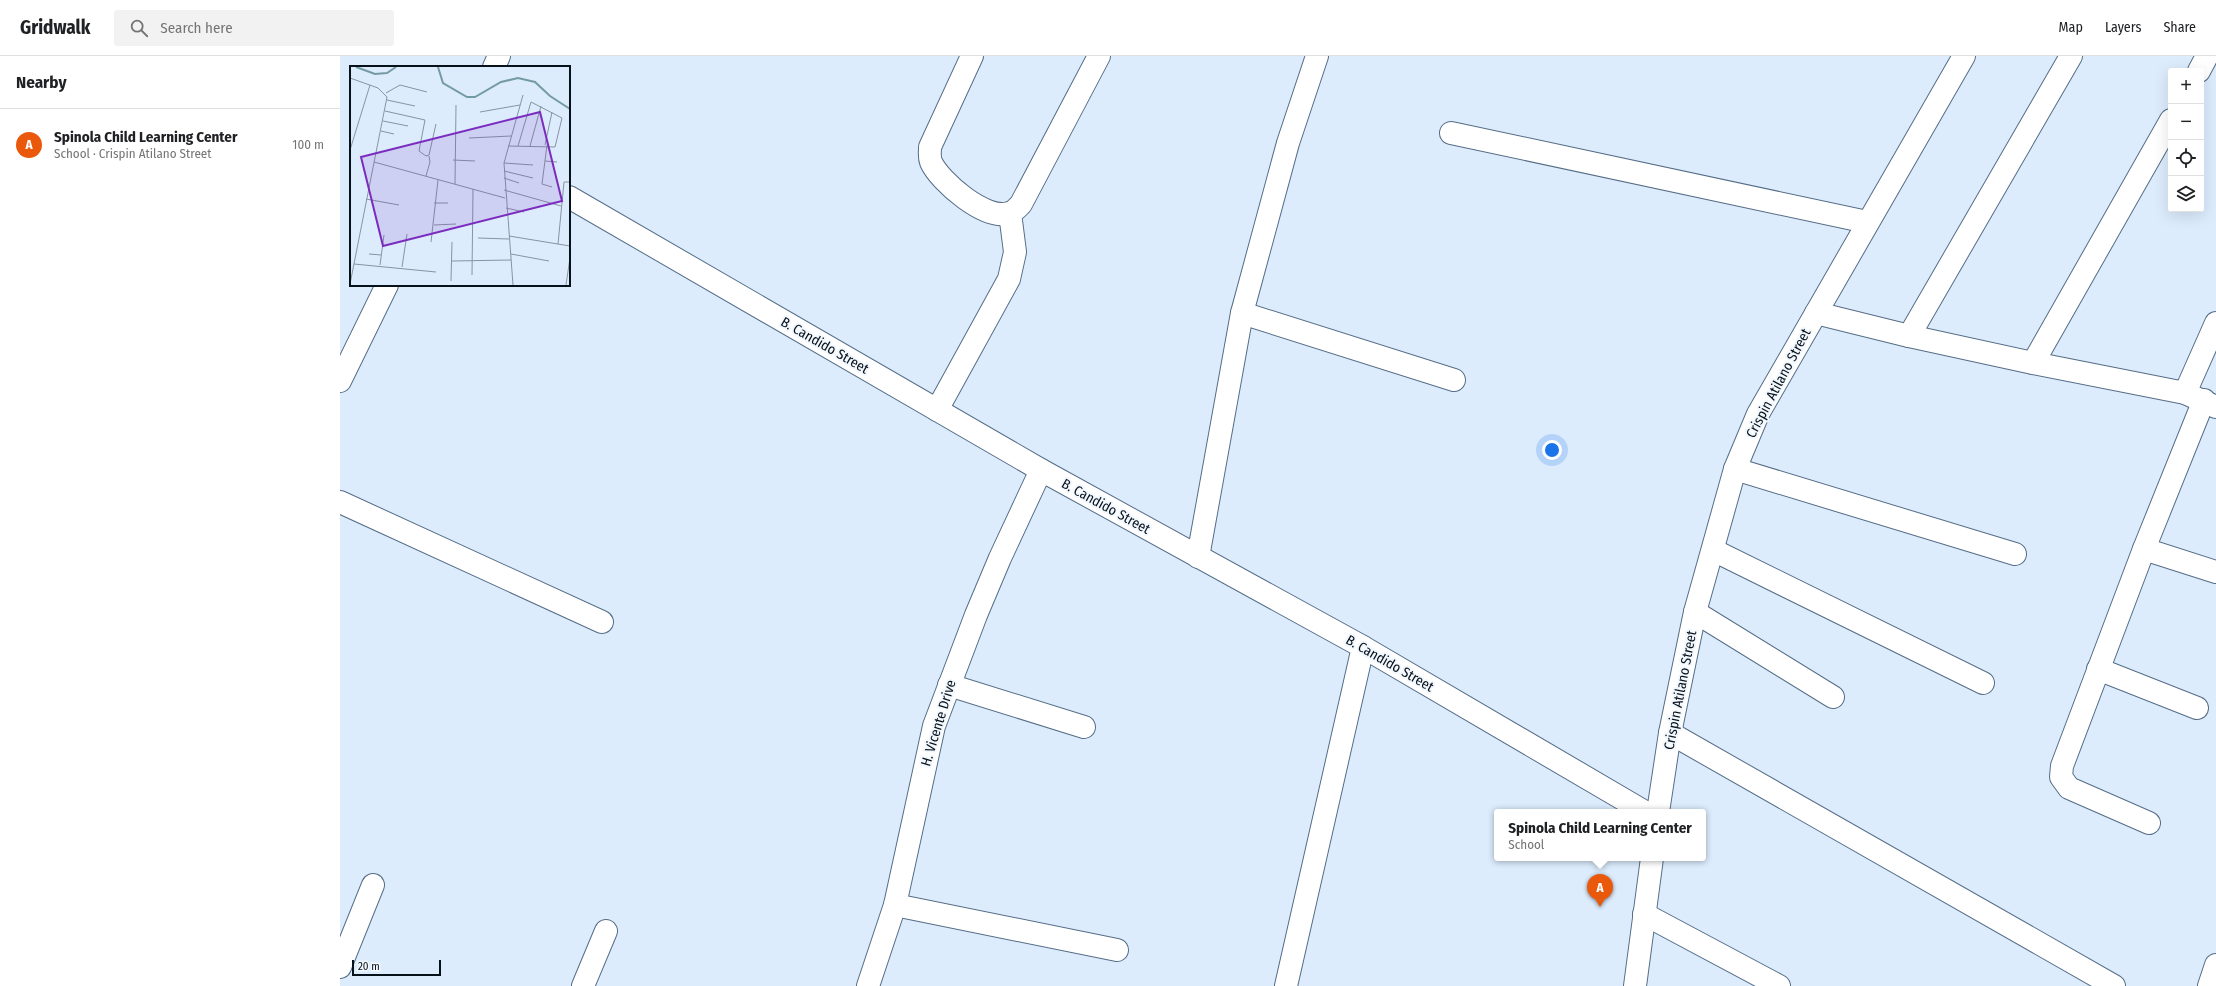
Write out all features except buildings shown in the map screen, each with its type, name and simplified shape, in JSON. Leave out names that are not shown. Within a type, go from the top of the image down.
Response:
[{"type":"street","points":[[494,66],[499,56]]},
{"type":"street","points":[[972,56],[930,147],[930,161],[964,198],[984,210],[1000,214],[1010,213],[1021,204],[1099,56]]},
{"type":"street","points":[[1198,557],[1242,313],[1288,143],[1316,56]]},
{"type":"street","name":"Crispin Atilano Street","points":[[1658,809],[1670,733],[1695,612],[1735,469],[1758,414],[1867,222],[1964,56]]},
{"type":"street","points":[[1909,336],[2071,56]]},
{"type":"street","points":[[2201,68],[2207,56]]},
{"type":"street","points":[[2033,363],[2168,125]]},
{"type":"street","points":[[1451,133],[1867,222]]},
{"type":"street","name":"B. Candido Street","points":[[570,198],[1041,470],[1363,647],[1640,809]]},
{"type":"street","points":[[937,410],[1009,279],[1015,252],[1010,213]]},
{"type":"street","points":[[340,381],[387,286]]},
{"type":"street","points":[[1242,313],[1454,380]]},
{"type":"street","points":[[1816,313],[1909,336],[2202,400]]},
{"type":"street","points":[[2149,823],[2068,788],[2061,777],[2062,766],[2202,400],[2216,323]]},
{"type":"street","points":[[1735,469],[2015,554]]},
{"type":"street","name":"H. Vicente Drive","points":[[868,986],[895,905],[920,782],[934,726],[1000,558],[1041,470]]},
{"type":"street","points":[[340,502],[602,622]]},
{"type":"street","points":[[2144,549],[2216,572]]},
{"type":"street","points":[[1713,550],[1983,683]]},
{"type":"street","points":[[1695,612],[1833,697]]},
{"type":"street","points":[[1286,986],[1363,647]]},
{"type":"street","points":[[2098,669],[2197,708]]},
{"type":"street","points":[[949,685],[1084,727]]},
{"type":"street","points":[[1670,733],[2114,986]]},
{"type":"street","points":[[1635,986],[1652,861]]},
{"type":"street","points":[[340,967],[373,884]]},
{"type":"street","points":[[895,905],[1117,950]]},
{"type":"street","points":[[1644,914],[1779,986]]},
{"type":"street","points":[[582,986],[606,930]]},
{"type":"street","points":[[2209,986],[2216,965]]},
{"type":"place","name":"Spinola Child Learning Center","points":[[1600,907]]}]
